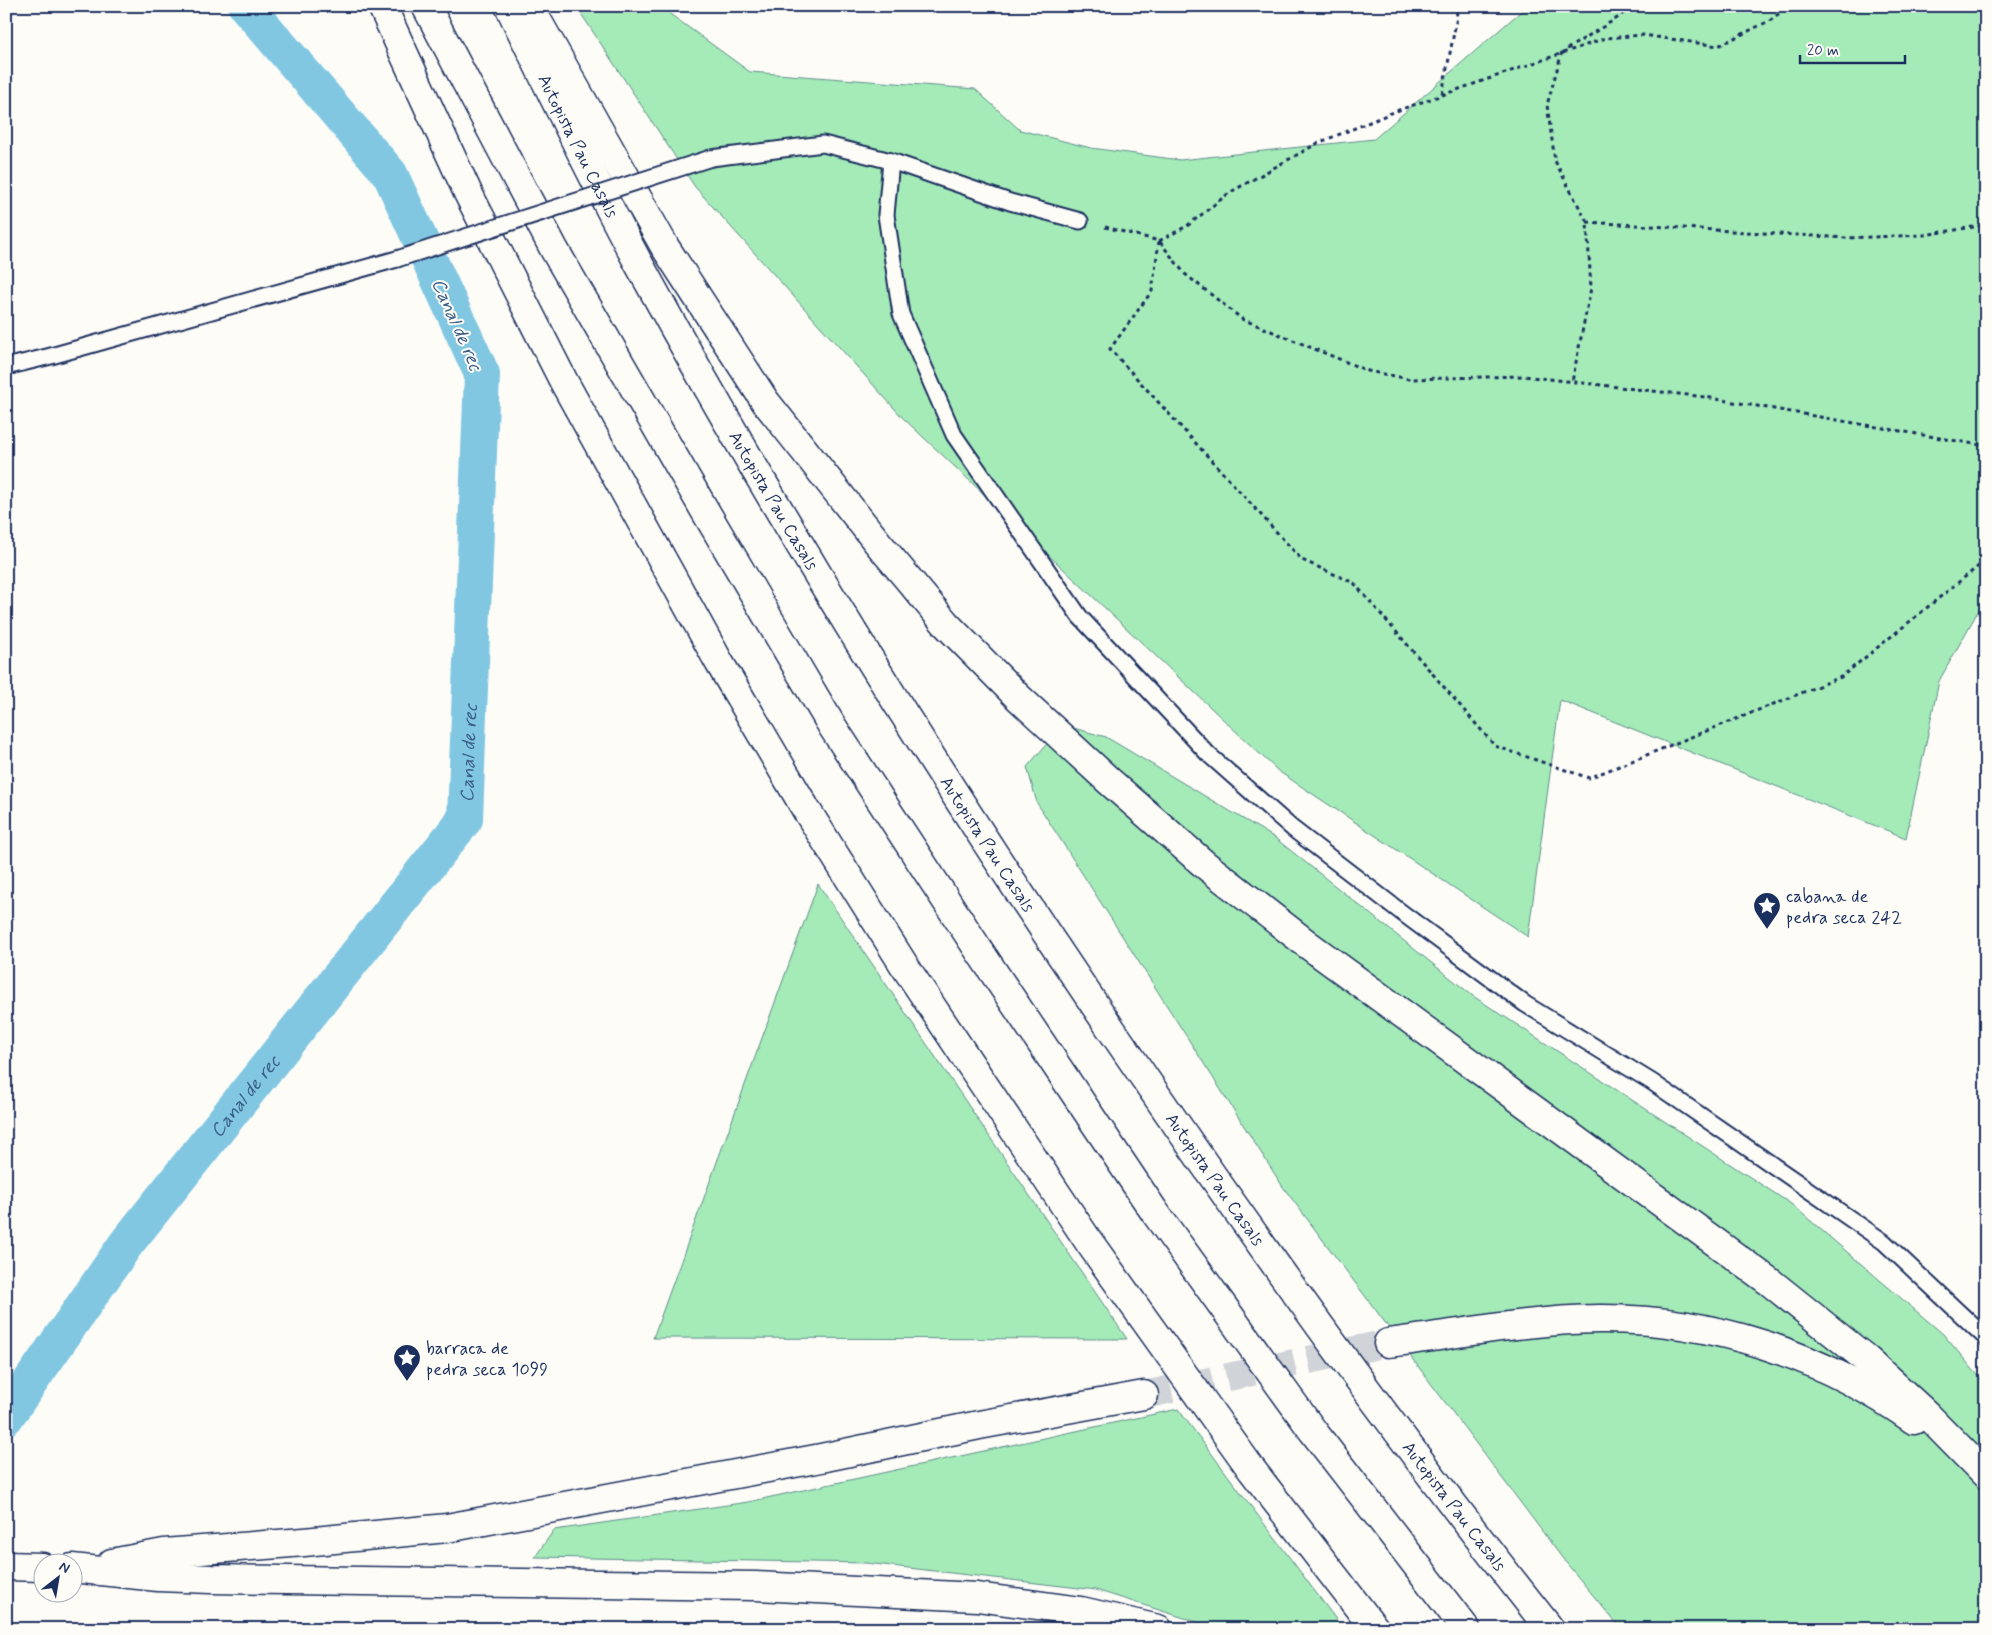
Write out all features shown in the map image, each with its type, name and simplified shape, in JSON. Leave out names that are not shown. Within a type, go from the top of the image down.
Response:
[{"type":"highway","points":[[382,6],[468,193],[564,382],[719,662],[807,811],[904,965],[1088,1242],[1252,1470],[1375,1629]]},
{"type":"highway","points":[[426,6],[554,249],[709,518],[832,726],[985,960],[1154,1211],[1313,1431],[1466,1629]]},
{"type":"highway","name":"Autopista Pau Casals","points":[[509,6],[638,262],[754,471],[891,694],[1034,916],[1209,1173],[1371,1397],[1550,1629]]},
{"type":"highway","points":[[526,6],[537,20],[665,247],[765,401],[878,543],[946,624],[1026,704],[1109,781],[1204,864],[1307,944],[1770,1282],[1865,1358],[1927,1416],[1986,1476]]},
{"type":"highway","points":[[1388,1343],[1538,1323],[1598,1319],[1660,1322],[1703,1328],[1754,1341],[1799,1357],[1853,1384],[1900,1410],[1938,1437],[1986,1476]]},
{"type":"highway","points":[[82,1567],[164,1553],[447,1528],[1144,1395]]},
{"type":"highway","points":[[6,1566],[32,1567]]},
{"type":"highway","points":[[82,1568],[210,1579],[756,1586],[977,1597],[1081,1611],[1158,1629]]},
{"type":"lane","points":[[6,367],[397,259],[711,158],[823,144],[891,161],[1010,202],[1080,221]]},
{"type":"lane","points":[[891,161],[886,214],[902,314],[954,435],[1080,617],[1208,754],[1293,829],[1526,1004],[1652,1082],[1884,1242],[1986,1338]]},
{"type":"path","points":[[1442,95],[1457,17],[1456,6]]},
{"type":"path","points":[[1572,382],[1591,288],[1587,222],[1556,161],[1547,105],[1561,53],[1619,17],[1631,6]]},
{"type":"path","points":[[1159,242],[1187,226],[1229,193],[1318,143],[1399,110],[1606,38],[1643,35],[1718,46],[1771,20],[1788,6]]},
{"type":"path","points":[[1080,221],[1159,242],[1184,274],[1242,319],[1368,372],[1409,379],[1523,376],[1705,397],[1986,446]]},
{"type":"path","points":[[1587,222],[1845,238],[1924,235],[1986,225]]},
{"type":"path","points":[[1159,242],[1152,291],[1110,349],[1302,560],[1354,583],[1495,746],[1589,778],[1842,677],[1986,560]]},
{"type":"green space","points":[[576,6],[659,6],[750,72],[975,89],[1020,130],[1091,148],[1180,160],[1374,139],[1527,6],[1986,6],[1986,597],[1939,681],[1906,838],[1560,700],[1528,937],[1278,771],[903,418],[695,187]]},
{"type":"green space","points":[[1070,727],[1106,737],[1275,838],[1473,996],[1791,1204],[1943,1334],[1986,1385],[1986,1629],[1621,1629],[1563,1559],[1283,1187],[1037,803],[1027,767],[1050,740]]},
{"type":"green space","points":[[818,884],[1127,1339],[653,1338]]},
{"type":"green space","points":[[1178,1409],[1341,1626],[1219,1629],[1096,1590],[866,1563],[535,1557],[554,1530],[748,1502]]},
{"type":"waterway","name":"Canal de rec","points":[[6,1417],[126,1244],[465,819],[482,374],[390,174],[246,6]]},
{"type":"tunnel","points":[[1144,1395],[1388,1343]]},
{"type":"place","name":"cabana de pedra seca 242","points":[[1767,930]]},
{"type":"place","name":"barraca de pedra seca 1099","points":[[407,1382]]}]
